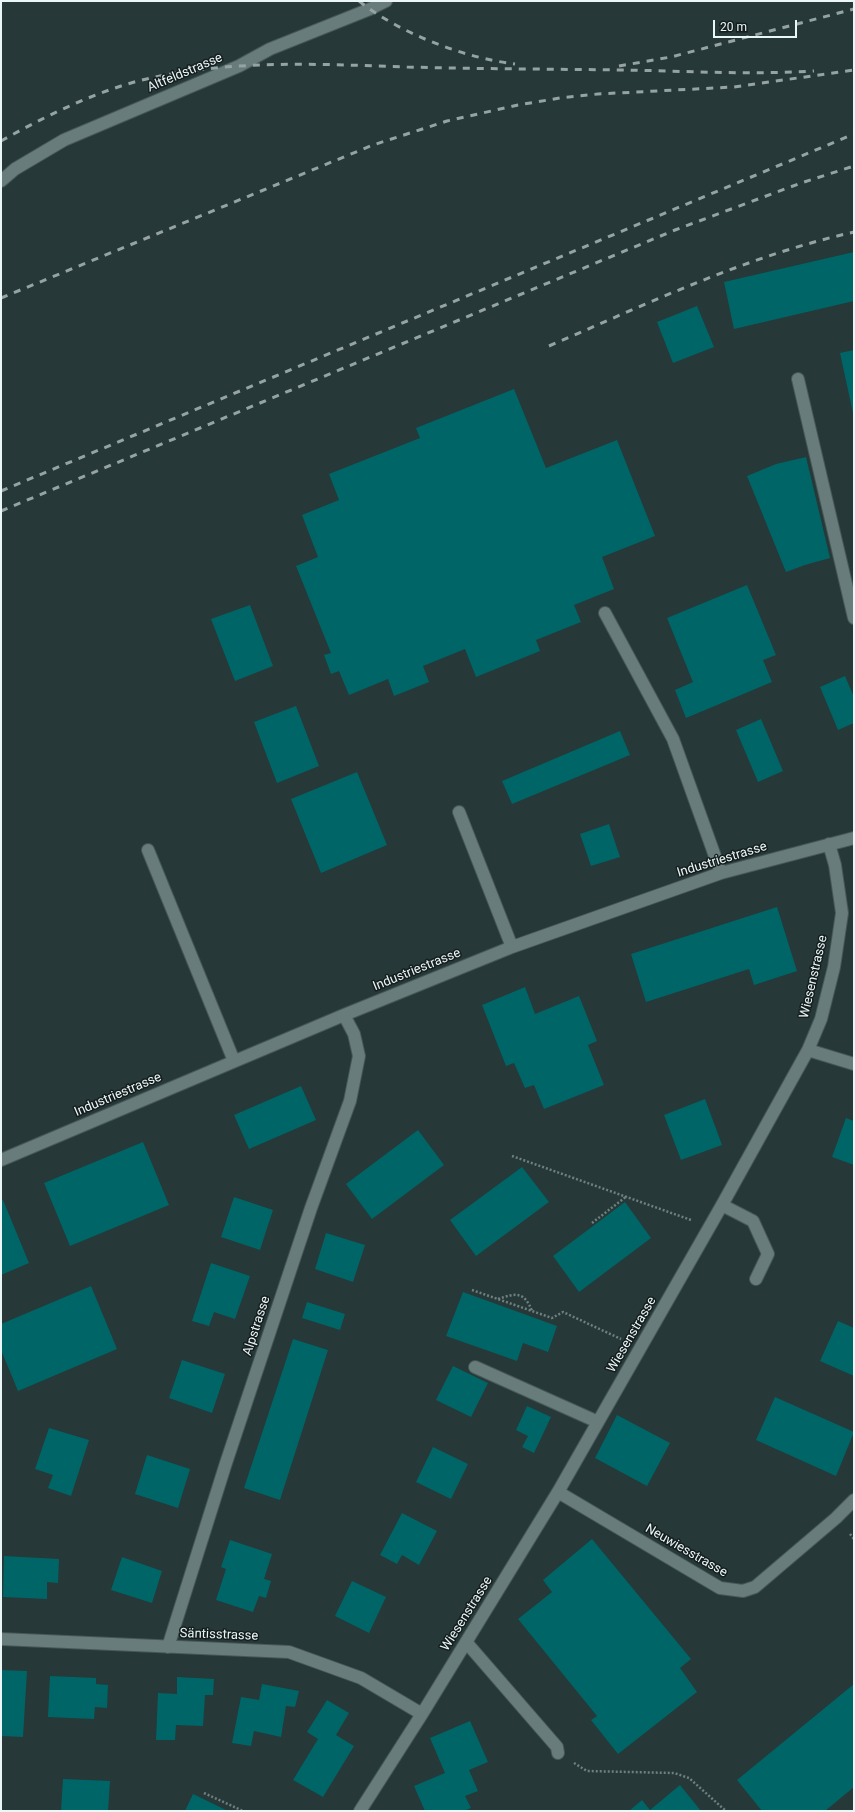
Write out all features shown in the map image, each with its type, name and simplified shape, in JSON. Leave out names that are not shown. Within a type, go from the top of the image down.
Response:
[{"type":"street","name":"Altfeldstrasse","points":[[1,181],[16,169],[64,140],[239,66],[270,49],[386,1]]},
{"type":"street","points":[[798,378],[854,618]]},
{"type":"street","points":[[605,613],[673,739],[721,873]]},
{"type":"street","points":[[459,812],[512,947]]},
{"type":"street","name":"Industriestrasse","points":[[1,1160],[344,1015],[512,947],[721,873],[854,838]]},
{"type":"street","name":"Wiesenstrasse","points":[[360,1811],[422,1714],[558,1492],[722,1205],[808,1050],[821,1019],[834,967],[842,913],[835,865],[829,844]]},
{"type":"street","points":[[148,850],[234,1062]]},
{"type":"street","name":"Alpstrasse","points":[[168,1647],[226,1463],[302,1237],[350,1101],[359,1056],[354,1034],[344,1015]]},
{"type":"street","points":[[808,1050],[854,1064]]},
{"type":"street","points":[[722,1205],[754,1221],[768,1254],[756,1279]]},
{"type":"street","points":[[475,1367],[598,1422]]},
{"type":"street","name":"Neuwiesstrasse","points":[[558,1492],[720,1588],[743,1591],[754,1587],[853,1502]]},
{"type":"street","name":"Säntisstrasse","points":[[1,1639],[289,1652],[361,1678],[422,1714]]},
{"type":"street","points":[[466,1642],[557,1747],[558,1753]]},
{"type":"path","points":[[512,1156],[697,1222]]},
{"type":"path","points":[[592,1223],[627,1196]]},
{"type":"path","points":[[472,1290],[552,1318],[563,1312],[622,1339]]},
{"type":"path","points":[[497,1299],[514,1294],[522,1296],[528,1301],[532,1311]]},
{"type":"path","points":[[587,1771],[674,1773],[689,1778],[726,1811]]},
{"type":"path","points":[[204,1793],[243,1811]]},
{"type":"building","points":[[854,252],[854,301],[734,329],[724,282]]},
{"type":"building","points":[[697,306],[714,347],[673,363],[657,322]]},
{"type":"building","points":[[854,350],[854,413],[853,413],[840,353]]},
{"type":"building","points":[[514,389],[546,468],[617,440],[655,536],[602,557],[614,589],[574,605],[581,622],[536,640],[540,651],[476,677],[465,649],[423,666],[429,682],[394,696],[388,679],[349,695],[339,671],[331,674],[324,655],[331,653],[296,566],[318,557],[302,515],[339,500],[329,474],[420,438],[416,428]]},
{"type":"building","points":[[806,457],[830,558],[786,572],[747,476],[776,464]]},
{"type":"building","points":[[747,585],[776,655],[763,660],[772,682],[686,718],[675,690],[693,682],[667,618]]},
{"type":"building","points":[[250,605],[273,666],[235,681],[211,619]]},
{"type":"building","points":[[845,676],[854,697],[854,723],[838,730],[820,687]]},
{"type":"building","points":[[296,706],[319,766],[277,783],[254,722]]},
{"type":"building","points":[[761,719],[783,771],[758,782],[736,730]]},
{"type":"building","points":[[620,731],[630,755],[512,804],[502,781]]},
{"type":"building","points":[[357,772],[387,845],[321,873],[291,799]]},
{"type":"building","points":[[609,824],[620,857],[591,866],[580,834]]},
{"type":"building","points":[[777,907],[797,971],[754,985],[749,969],[646,1002],[631,954]]},
{"type":"building","points":[[525,987],[535,1014],[579,996],[597,1041],[588,1045],[604,1085],[544,1109],[534,1085],[525,1088],[514,1063],[506,1066],[482,1005]]},
{"type":"building","points":[[301,1086],[316,1120],[249,1149],[234,1115]]},
{"type":"building","points":[[705,1099],[722,1145],[681,1160],[664,1115]]},
{"type":"building","points":[[846,1118],[854,1121],[854,1165],[832,1157]]},
{"type":"building","points":[[418,1130],[444,1165],[372,1219],[346,1184]]},
{"type":"building","points":[[143,1142],[169,1205],[70,1246],[44,1183]]},
{"type":"building","points":[[522,1167],[549,1202],[476,1256],[450,1220]]},
{"type":"building","points":[[234,1197],[273,1210],[260,1250],[221,1237]]},
{"type":"building","points":[[3,1200],[29,1263],[1,1275],[1,1201]]},
{"type":"building","points":[[625,1202],[651,1238],[579,1292],[553,1256]]},
{"type":"building","points":[[326,1233],[365,1245],[353,1282],[315,1269]]},
{"type":"building","points":[[211,1263],[250,1276],[235,1319],[214,1312],[209,1326],[192,1321]]},
{"type":"building","points":[[91,1286],[117,1349],[18,1391],[1,1350],[1,1324]]},
{"type":"building","points":[[463,1292],[557,1326],[548,1352],[523,1343],[517,1361],[446,1336]]},
{"type":"building","points":[[307,1302],[345,1314],[340,1330],[302,1318]]},
{"type":"building","points":[[838,1321],[854,1328],[854,1376],[820,1361]]},
{"type":"building","points":[[293,1339],[328,1350],[280,1500],[244,1488]]},
{"type":"building","points":[[182,1360],[225,1374],[212,1413],[169,1398]]},
{"type":"building","points":[[453,1366],[488,1383],[471,1417],[436,1400]]},
{"type":"building","points":[[775,1397],[854,1432],[836,1476],[756,1440]]},
{"type":"building","points":[[527,1406],[551,1417],[534,1453],[522,1447],[528,1436],[516,1430]]},
{"type":"building","points":[[617,1415],[670,1443],[647,1486],[595,1458]]},
{"type":"building","points":[[49,1428],[89,1440],[71,1496],[48,1488],[53,1475],[35,1469]]},
{"type":"building","points":[[433,1447],[468,1464],[451,1499],[416,1482]]},
{"type":"building","points":[[147,1455],[190,1469],[178,1508],[135,1494]]},
{"type":"building","points":[[402,1513],[437,1531],[419,1565],[402,1555],[397,1564],[380,1555]]},
{"type":"building","points":[[592,1539],[691,1659],[680,1668],[697,1692],[618,1754],[591,1720],[597,1716],[518,1619],[552,1592],[543,1580]]},
{"type":"building","points":[[230,1540],[272,1554],[264,1579],[271,1581],[266,1598],[259,1596],[253,1612],[216,1600],[226,1569],[221,1567]]},
{"type":"building","points":[[4,1556],[59,1559],[58,1583],[47,1582],[47,1599],[3,1597]]},
{"type":"building","points":[[122,1557],[162,1571],[152,1603],[111,1590]]},
{"type":"building","points":[[352,1581],[386,1597],[369,1633],[335,1616]]},
{"type":"building","points":[[1,1670],[27,1671],[23,1737],[1,1736]]},
{"type":"building","points":[[50,1676],[96,1678],[96,1684],[108,1685],[107,1708],[95,1707],[94,1719],[48,1717]]},
{"type":"building","points":[[177,1677],[214,1679],[213,1695],[205,1695],[203,1726],[176,1725],[175,1740],[156,1740],[158,1693],[177,1694]]},
{"type":"building","points":[[262,1684],[299,1691],[295,1707],[286,1706],[281,1737],[254,1731],[251,1746],[232,1743],[241,1697],[259,1700]]},
{"type":"building","points":[[854,1684],[854,1787],[825,1811],[762,1811],[737,1780]]},
{"type":"building","points":[[327,1700],[349,1713],[336,1735],[354,1746],[323,1797],[293,1780],[318,1739],[307,1732]]},
{"type":"building","points":[[470,1721],[488,1762],[469,1770],[478,1791],[465,1796],[471,1808],[464,1811],[425,1811],[414,1786],[445,1773],[430,1738]]},
{"type":"building","points":[[63,1779],[110,1781],[108,1811],[61,1811]]},
{"type":"building","points":[[680,1785],[701,1811],[629,1811],[642,1800],[650,1810]]},
{"type":"building","points":[[193,1794],[228,1811],[185,1811]]},
{"type":"railway","points":[[359,1],[393,24],[433,42],[475,56],[515,64]]},
{"type":"railway","points":[[619,66],[671,57],[854,9]]},
{"type":"railway","points":[[1,141],[34,123],[85,99],[120,86],[171,74],[238,66],[306,64],[434,68],[742,73],[814,71]]},
{"type":"railway","points":[[1,298],[373,145],[447,121],[518,105],[560,98],[598,94],[734,87],[854,70]]},
{"type":"railway","points":[[1,491],[854,134]]},
{"type":"railway","points":[[1,511],[675,230],[801,183],[854,166]]},
{"type":"railway","points":[[549,346],[661,297],[737,267],[814,242],[854,232]]}]
